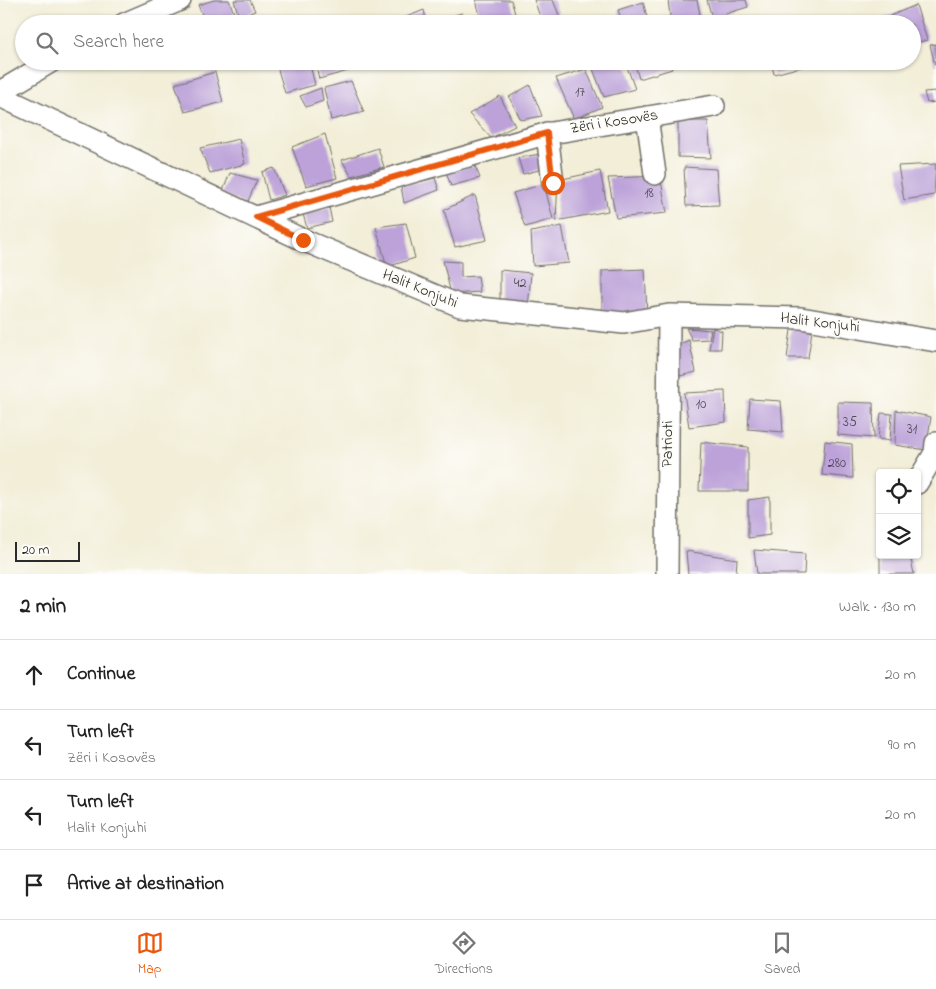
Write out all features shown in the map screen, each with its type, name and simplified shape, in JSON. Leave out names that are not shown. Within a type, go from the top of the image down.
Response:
[{"type":"street","points":[[145,15],[180,0]]},
{"type":"street","points":[[0,94],[38,70]]},
{"type":"street","name":"Halit Konjuhi","points":[[0,94],[303,240],[460,306],[624,323],[669,315],[801,318],[936,341]]},
{"type":"street","name":"Zëri i Kosovës","points":[[256,217],[552,132],[714,106]]},
{"type":"street","points":[[647,117],[655,174]]},
{"type":"street","points":[[552,132],[557,181]]},
{"type":"street","name":"Patrioti","points":[[667,574],[669,315]]},
{"type":"street","points":[[921,476],[935,453],[936,443]]},
{"type":"building","points":[[214,0],[229,0],[235,15],[202,15],[198,5]]},
{"type":"building","points":[[234,0],[250,0],[255,11],[238,15]]},
{"type":"building","points":[[476,0],[511,0],[515,15],[480,15]]},
{"type":"building","points":[[534,0],[553,0],[559,15],[539,15]]},
{"type":"building","points":[[668,0],[697,0],[700,15],[670,15]]},
{"type":"building","points":[[707,0],[746,0],[748,7],[722,15],[711,15]]},
{"type":"building","points":[[643,2],[647,15],[620,15],[618,10]]},
{"type":"building","points":[[916,5],[919,15],[892,15]]},
{"type":"building","points":[[424,10],[425,15],[412,15]]},
{"type":"building","points":[[921,21],[927,40],[921,42]]},
{"type":"building","points":[[936,44],[936,65],[935,65],[930,45]]},
{"type":"building","points":[[278,70],[311,70],[315,85],[285,93]]},
{"type":"building","points":[[317,70],[352,70],[319,79]]},
{"type":"building","points":[[586,70],[602,107],[574,119],[556,78]]},
{"type":"building","points":[[593,70],[628,70],[635,89],[604,97]]},
{"type":"building","points":[[636,70],[669,70],[639,79]]},
{"type":"building","points":[[773,70],[790,70],[774,74]]},
{"type":"building","points":[[215,72],[223,102],[185,112],[175,84]]},
{"type":"building","points":[[351,81],[364,112],[331,120],[324,88]]},
{"type":"building","points":[[530,85],[542,116],[521,120],[509,97]]},
{"type":"building","points":[[321,88],[323,101],[306,107],[300,96]]},
{"type":"building","points":[[936,91],[936,102],[927,103],[924,92]]},
{"type":"building","points":[[500,96],[515,126],[491,138],[469,114]]},
{"type":"building","points":[[678,121],[708,121],[711,158],[678,157]]},
{"type":"building","points":[[325,134],[337,178],[306,186],[292,147]]},
{"type":"building","points":[[239,139],[245,164],[210,173],[200,148]]},
{"type":"building","points":[[378,148],[384,167],[351,176],[342,160]]},
{"type":"building","points":[[540,154],[543,169],[523,174],[518,158]]},
{"type":"building","points":[[936,164],[934,195],[904,200],[898,166]]},
{"type":"building","points":[[475,166],[480,178],[451,186],[446,172]]},
{"type":"building","points":[[684,167],[716,169],[719,205],[686,206]]},
{"type":"building","points":[[274,168],[285,195],[269,200],[262,172]]},
{"type":"building","points":[[600,171],[608,211],[556,221],[558,180]]},
{"type":"building","points":[[230,173],[257,180],[246,206],[222,193]]},
{"type":"building","points":[[660,176],[667,213],[616,218],[608,178]]},
{"type":"building","points":[[435,178],[439,190],[404,203],[401,186]]},
{"type":"building","points":[[544,184],[553,219],[525,227],[513,193]]},
{"type":"building","points":[[475,195],[487,240],[455,247],[444,210]]},
{"type":"building","points":[[329,207],[332,222],[307,228],[303,214]]},
{"type":"building","points":[[406,223],[415,258],[387,267],[376,227]]},
{"type":"building","points":[[562,226],[569,263],[533,266],[531,232]]},
{"type":"building","points":[[443,261],[461,262],[461,277],[478,276],[480,292],[451,294]]},
{"type":"building","points":[[645,269],[647,316],[602,314],[602,271]]},
{"type":"building","points":[[500,270],[531,273],[528,309],[500,306]]},
{"type":"building","points":[[686,328],[711,330],[709,339],[692,340]]},
{"type":"building","points":[[713,328],[722,331],[721,349],[709,349]]},
{"type":"building","points":[[789,328],[812,331],[808,358],[787,358],[791,330]]},
{"type":"building","points":[[689,340],[696,372],[680,376],[675,346]]},
{"type":"building","points":[[725,391],[726,422],[689,427],[684,393]]},
{"type":"building","points":[[750,399],[781,401],[783,432],[748,429]]},
{"type":"building","points":[[838,402],[873,403],[874,438],[838,435]]},
{"type":"building","points":[[896,410],[931,417],[926,450],[895,445]]},
{"type":"building","points":[[881,413],[892,414],[890,441],[878,439]]},
{"type":"building","points":[[825,441],[852,444],[853,478],[822,475]]},
{"type":"building","points":[[701,442],[748,447],[748,491],[699,491]]},
{"type":"building","points":[[770,497],[770,535],[748,538],[748,500]]},
{"type":"building","points":[[754,550],[805,554],[804,574],[757,574]]},
{"type":"building","points":[[686,551],[737,559],[736,574],[688,574]]},
{"type":"building","points":[[880,559],[911,559],[914,574],[880,574]]},
{"type":"route","points":[[303,240],[256,217],[547,133],[553,183]]}]
